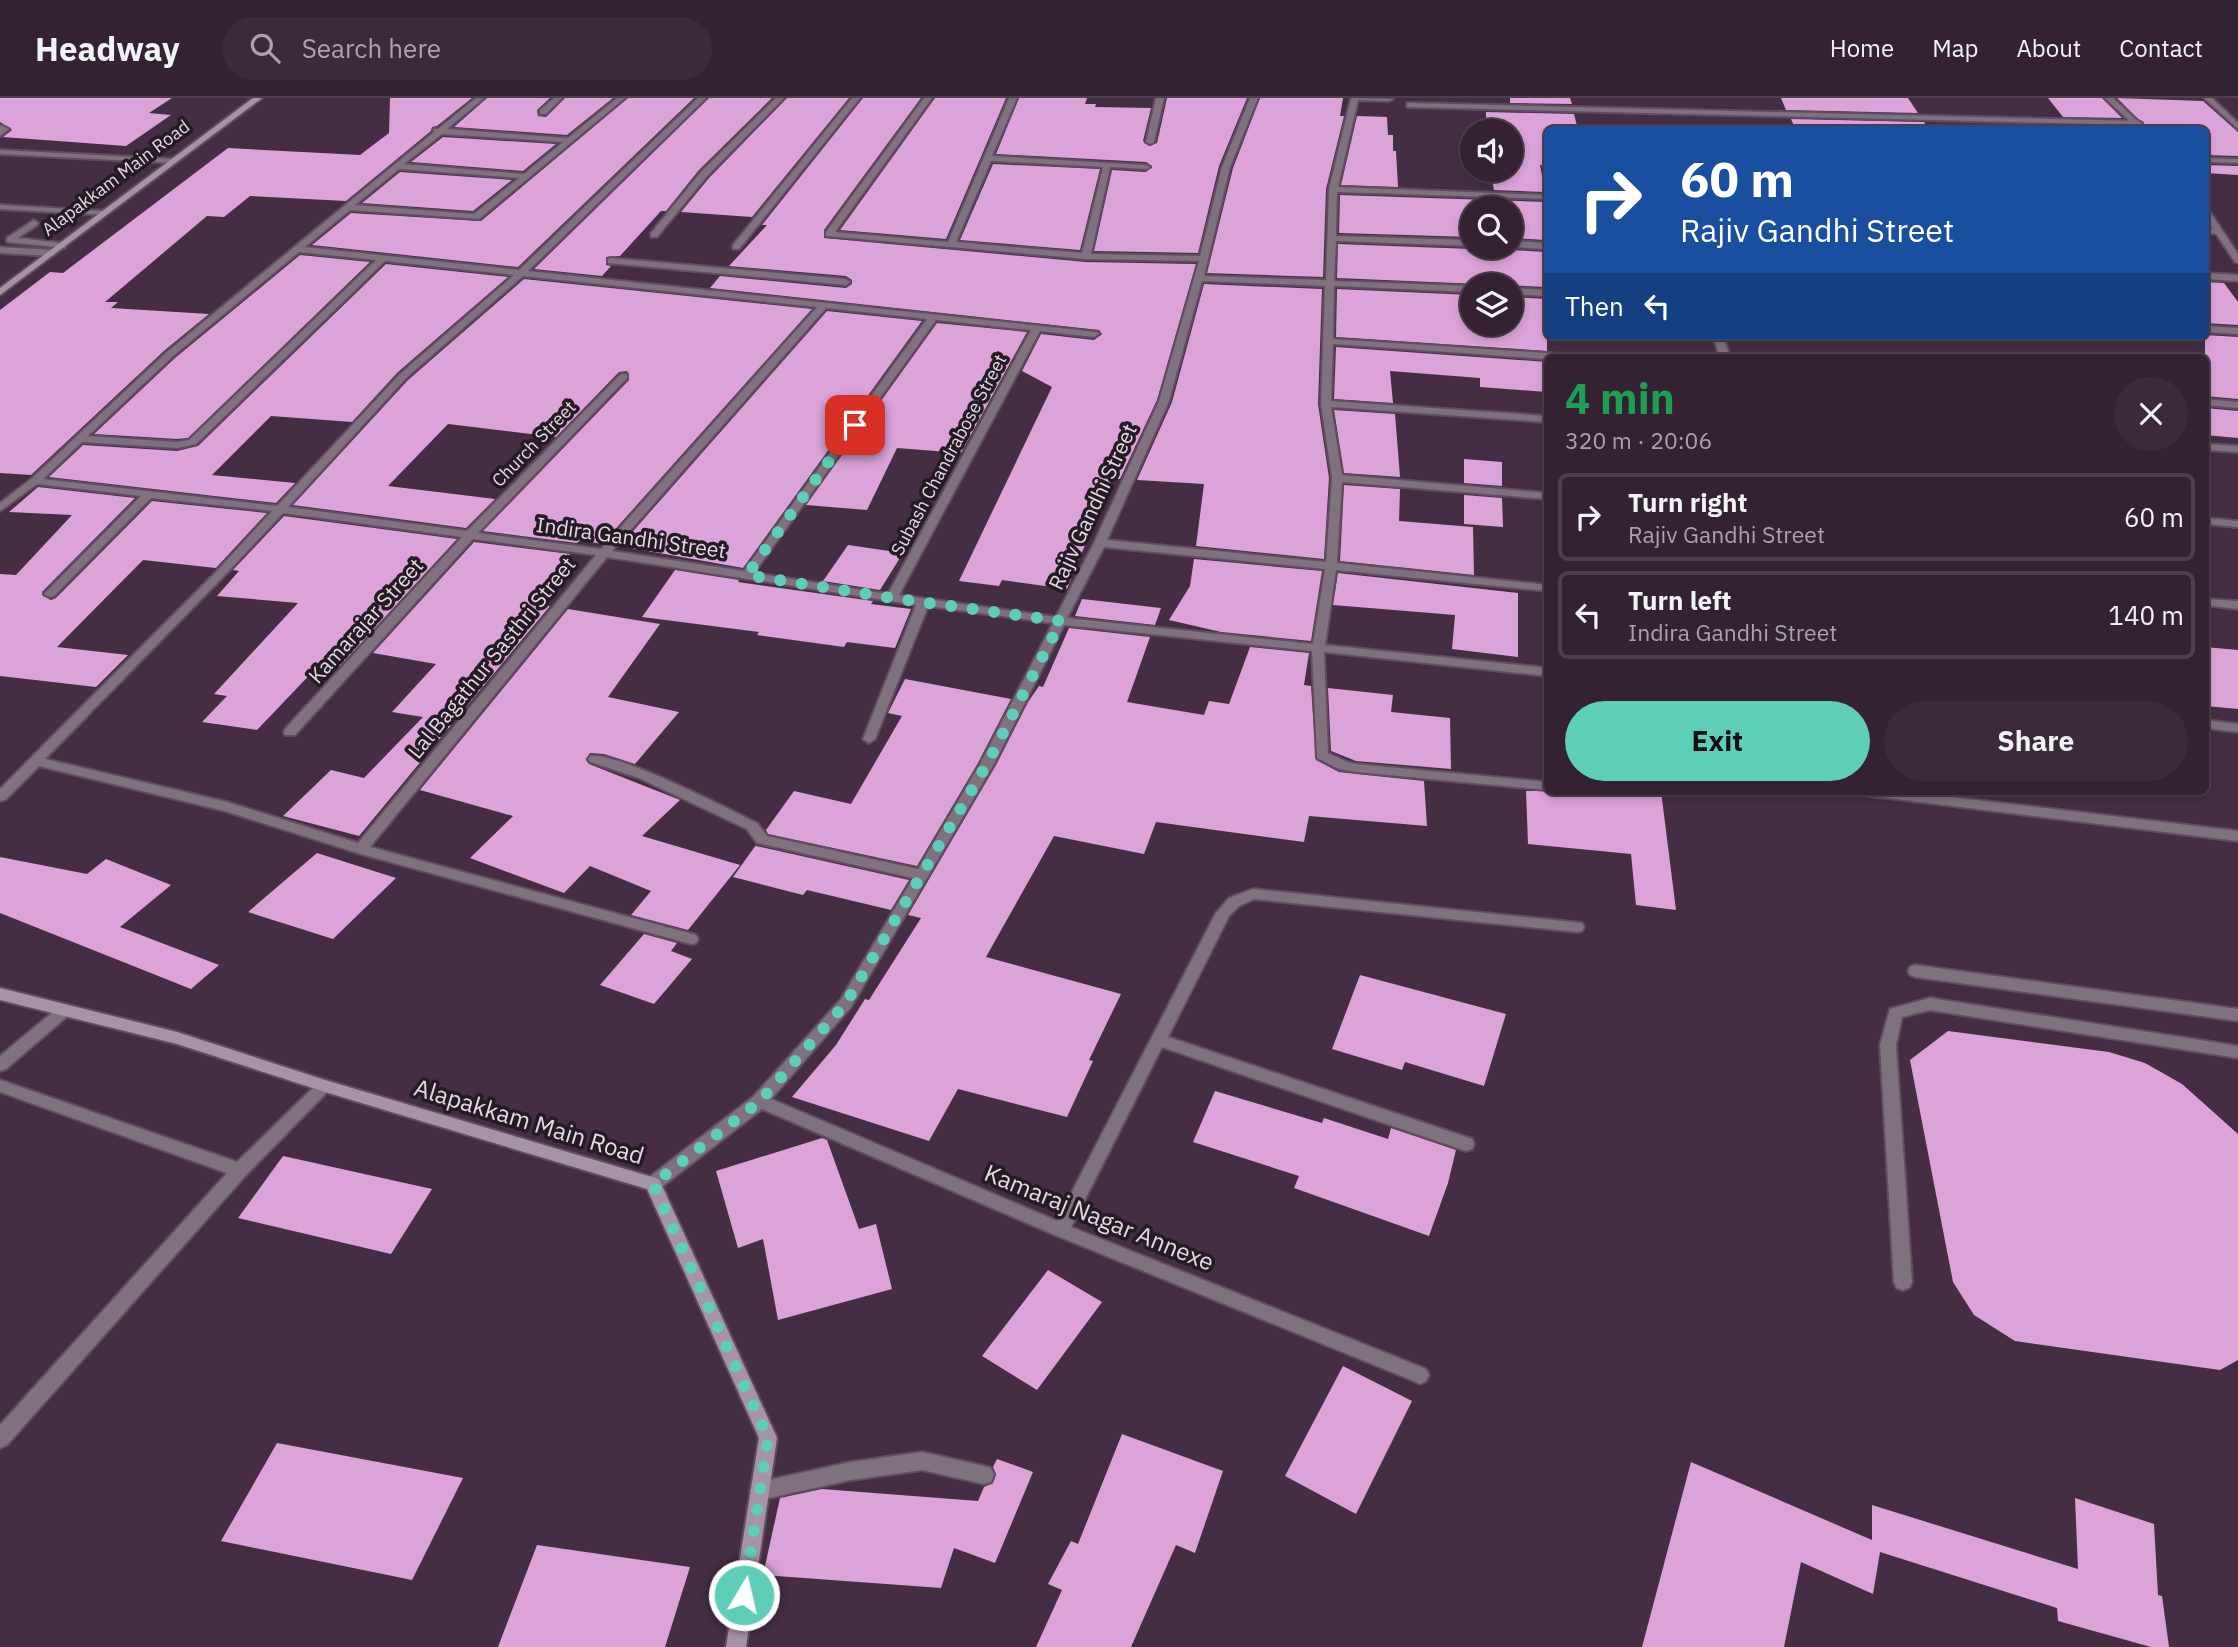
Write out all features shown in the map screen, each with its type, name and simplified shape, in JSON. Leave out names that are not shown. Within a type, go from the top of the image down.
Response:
[{"type":"main road","name":"Alapakkam Main Road","points":[[0,292],[258,98]]},
{"type":"main road","name":"Alapakkam Main Road","points":[[0,994],[177,1038],[324,1086],[653,1184],[768,1438],[736,1647]]},
{"type":"street","points":[[0,508],[35,481],[170,354],[480,98]]},
{"type":"street","points":[[544,112],[558,98]]},
{"type":"street","points":[[347,207],[476,217],[621,98]]},
{"type":"street","points":[[0,797],[219,575],[403,376],[521,273],[702,98]]},
{"type":"street","points":[[654,235],[704,174],[780,98]]},
{"type":"street","points":[[736,247],[856,98]]},
{"type":"street","points":[[928,98],[829,234],[1086,256],[1204,259]]},
{"type":"street","points":[[951,245],[1013,98]]},
{"type":"street","points":[[1150,142],[1160,98]]},
{"type":"street","name":"Rajiv Gandhi Street","points":[[653,1184],[760,1101],[846,1003],[987,764],[1100,543],[1164,401],[1199,278],[1226,167],[1254,98]]},
{"type":"street","points":[[1389,99],[1355,98],[1333,189],[1326,404],[1337,478],[1331,565],[1318,649],[1322,755],[1344,766],[1544,786]]},
{"type":"street","points":[[2109,98],[2141,126]]},
{"type":"street","points":[[2208,98],[2238,127]]},
{"type":"street","points":[[1410,105],[2141,126]]},
{"type":"street","points":[[0,127],[5,129],[0,134]]},
{"type":"street","points":[[437,131],[571,140]]},
{"type":"street","points":[[0,152],[174,161]]},
{"type":"street","points":[[987,158],[1146,167]]},
{"type":"street","points":[[2209,160],[2238,161]]},
{"type":"street","points":[[1086,256],[1107,165]]},
{"type":"street","points":[[396,166],[523,176]]},
{"type":"street","points":[[1333,189],[1544,197]]},
{"type":"street","points":[[0,207],[105,213]]},
{"type":"street","points":[[2209,217],[2238,260]]},
{"type":"street","points":[[34,223],[10,240],[62,246]]},
{"type":"street","points":[[2209,230],[2218,231]]},
{"type":"street","points":[[1331,238],[1460,243]]},
{"type":"street","points":[[1523,245],[1544,246]]},
{"type":"street","points":[[297,249],[521,273],[713,282],[846,282]]},
{"type":"street","points":[[0,250],[52,253]]},
{"type":"street","points":[[79,439],[177,446],[191,442],[383,258]]},
{"type":"street","points":[[611,261],[823,306],[1094,334]]},
{"type":"street","points":[[2209,276],[2238,278]]},
{"type":"street","points":[[1199,278],[1460,288]]},
{"type":"street","points":[[1523,292],[1544,293]]},
{"type":"street","name":"Lal Bagathur Sasthri Street","points":[[361,849],[604,553],[823,306]]},
{"type":"street","points":[[747,575],[933,317]]},
{"type":"street","name":"Subash Chandrabose Street","points":[[892,598],[1036,328]]},
{"type":"street","points":[[2209,330],[2238,331]]},
{"type":"street","points":[[1328,341],[1544,356]]},
{"type":"street","name":"Church Street","points":[[470,536],[624,376]]},
{"type":"street","points":[[2209,402],[2238,405]]},
{"type":"street","points":[[1326,404],[1544,419]]},
{"type":"street","points":[[2209,447],[2238,449]]},
{"type":"street","points":[[1337,478],[1544,496]]},
{"type":"street","name":"Indira Gandhi Street","points":[[35,481],[279,509],[604,553],[923,603],[1061,621],[1544,672]]},
{"type":"street","points":[[50,594],[149,494]]},
{"type":"street","points":[[2209,522],[2238,524]]},
{"type":"street","name":"Kamarajar Street","points":[[290,732],[470,536]]},
{"type":"street","points":[[1100,543],[1544,588]]},
{"type":"street","points":[[2209,602],[2238,605]]},
{"type":"street","points":[[869,739],[923,603]]},
{"type":"street","points":[[2209,724],[2238,728]]},
{"type":"street","points":[[595,759],[644,775],[683,793],[752,826],[762,839],[780,846],[922,875]]},
{"type":"street","points":[[37,761],[227,807],[361,849],[691,939]]},
{"type":"street","points":[[1896,795],[2238,836]]},
{"type":"street","points":[[1990,795],[1993,807]]},
{"type":"street","points":[[1061,1230],[1223,914],[1234,902],[1253,894],[1577,927]]},
{"type":"street","points":[[1915,971],[2238,1015]]},
{"type":"street","points":[[1903,1282],[1888,1045],[1895,1013],[1930,1004],[2238,1052]]},
{"type":"street","points":[[0,1065],[65,1010]]},
{"type":"street","points":[[1159,1040],[1465,1144]]},
{"type":"street","points":[[0,1086],[240,1170]]},
{"type":"street","points":[[0,1439],[240,1170],[324,1086]]},
{"type":"street","name":"Kamaraj Nagar Annexe","points":[[760,1101],[1061,1230],[1420,1376]]},
{"type":"street","points":[[760,1490],[851,1471],[922,1461],[984,1475]]},
{"type":"building","points":[[0,98],[172,98],[149,113],[171,115],[126,146],[3,137],[12,130],[0,122]]},
{"type":"building","points":[[390,98],[472,98],[437,126],[432,127],[431,131],[346,201],[250,196],[224,217],[207,216],[105,302],[118,302],[111,308],[209,314],[165,350],[31,475],[0,473],[0,310],[50,272],[63,273],[228,148],[360,155],[389,133]]},
{"type":"building","points":[[487,98],[550,98],[537,110],[538,116],[546,117],[565,98],[613,98],[567,135],[454,127]]},
{"type":"building","points":[[628,98],[694,98],[518,267],[312,245],[351,213],[481,221]]},
{"type":"building","points":[[709,98],[772,98],[699,170],[666,211],[661,211],[620,256],[606,257],[606,265],[611,266],[602,276],[534,269]]},
{"type":"building","points":[[787,98],[849,98],[752,217],[681,212],[709,178]]},
{"type":"building","points":[[863,98],[921,98],[824,230],[824,238],[1086,262],[1196,264],[1157,400],[1120,479],[1112,479],[1067,589],[1002,580],[999,586],[959,581],[1052,387],[1022,371],[1041,334],[1094,340],[1102,334],[1099,330],[710,288],[720,276],[846,288],[852,284],[852,280],[846,276],[729,266],[767,225],[762,225]]},
{"type":"building","points":[[935,98],[1006,98],[946,239],[840,230]]},
{"type":"building","points":[[1019,98],[1087,98],[1085,104],[1096,104],[1095,107],[1151,108],[1143,141],[1149,146],[1157,143],[1167,98],[1247,98],[1219,166],[1198,253],[1094,251],[1112,170],[1146,172],[1152,166],[1146,162],[996,154]]},
{"type":"building","points":[[1260,98],[1343,98],[1340,116],[1344,116],[1326,189],[1323,277],[1207,273],[1233,168]]},
{"type":"building","points":[[1510,98],[1570,98],[1572,104],[1510,103]]},
{"type":"building","points":[[1781,98],[1908,98],[1918,113],[1786,110]]},
{"type":"building","points":[[2048,98],[2102,98],[2122,118],[2063,117]]},
{"type":"building","points":[[2117,98],[2203,101],[2238,132],[2238,156],[2209,155],[2209,126],[2145,126]]},
{"type":"building","points":[[1486,112],[1574,114],[1577,126],[1544,126],[1544,166],[1540,165],[1544,192],[1494,190],[1492,182],[1523,182],[1523,119],[1486,119]]},
{"type":"building","points":[[1357,116],[1387,117],[1388,135],[1393,135],[1393,151],[1396,151],[1398,187],[1341,185]]},
{"type":"building","points":[[1791,119],[1924,122],[1926,126],[1794,126]]},
{"type":"building","points":[[443,137],[556,144],[523,171],[411,162]]},
{"type":"building","points":[[993,164],[1100,169],[1080,250],[960,240]]},
{"type":"building","points":[[2209,165],[2238,166],[2238,175],[2209,173]]},
{"type":"building","points":[[400,172],[512,180],[473,211],[362,203]]},
{"type":"building","points":[[1340,195],[1460,199],[1460,237],[1339,233]]},
{"type":"building","points":[[1523,201],[1544,202],[1544,240],[1523,239]]},
{"type":"building","points":[[1338,244],[1460,249],[1460,259],[1523,259],[1523,251],[1544,252],[1544,287],[1523,286],[1523,273],[1460,273],[1460,283],[1337,278]]},
{"type":"building","points":[[300,255],[370,262],[188,438],[94,434],[175,358]]},
{"type":"building","points":[[386,264],[508,277],[398,372],[352,422],[271,416],[212,475],[295,483],[276,503],[49,477],[83,445],[177,451],[198,446]]},
{"type":"building","points":[[524,279],[812,309],[602,544],[483,531],[629,380],[627,371],[619,372],[556,437],[448,424],[388,486],[495,499],[466,528],[293,505],[408,380]]},
{"type":"building","points":[[2209,282],[2224,283],[2238,302],[2238,325],[2209,323]]},
{"type":"building","points":[[1204,284],[1322,289],[1318,404],[1329,478],[1324,559],[1196,546],[1204,484],[1137,480],[1172,402]]},
{"type":"building","points":[[1337,289],[1460,294],[1460,336],[1523,336],[1523,298],[1544,299],[1544,340],[1547,340],[1547,351],[1336,337]]},
{"type":"building","points":[[827,311],[922,321],[743,568],[620,546]]},
{"type":"building","points":[[937,323],[1027,332],[961,453],[897,448],[867,510],[806,505]]},
{"type":"building","points":[[2209,335],[2238,337],[2238,399],[2209,396],[2209,354],[2205,354],[2205,340],[2209,340]]},
{"type":"building","points":[[1336,347],[1544,362],[1544,392],[1480,387],[1480,378],[1390,371],[1393,403],[1334,399]]},
{"type":"building","points":[[2209,408],[2238,411],[2238,438],[2209,435]]},
{"type":"building","points":[[1334,410],[1395,414],[1400,477],[1344,473]]},
{"type":"building","points":[[1464,459],[1502,462],[1502,486],[1464,483]]},
{"type":"building","points":[[1344,485],[1400,489],[1399,521],[1473,527],[1474,575],[1340,561]]},
{"type":"building","points":[[38,487],[135,498],[42,592],[43,596],[51,600],[152,501],[267,513],[216,568],[143,560],[57,647],[128,655],[96,687],[0,676],[0,574],[16,575],[72,515],[9,512]]},
{"type":"building","points":[[1464,495],[1502,498],[1503,527],[1464,524]]},
{"type":"building","points":[[284,516],[457,539],[339,667],[320,664],[257,730],[202,722],[227,696],[214,694],[298,603],[217,596],[239,571],[233,570]]},
{"type":"building","points":[[474,542],[570,554],[536,604],[550,606],[359,836],[283,816],[331,770],[364,778],[423,717],[392,712],[436,664],[373,653]]},
{"type":"building","points":[[848,545],[903,553],[880,590],[823,581]]},
{"type":"building","points":[[1194,559],[1322,571],[1311,641],[1221,632],[1169,620],[1190,586]]},
{"type":"building","points":[[675,570],[911,609],[895,648],[847,642],[844,647],[757,635],[759,632],[642,617]]},
{"type":"building","points":[[1338,573],[1518,593],[1518,657],[1452,649],[1455,615],[1333,605]]},
{"type":"building","points":[[1082,599],[1161,608],[1155,625],[1075,616]]},
{"type":"building","points":[[568,609],[660,624],[608,697],[679,712],[635,764],[604,754],[590,753],[586,760],[589,764],[680,800],[642,836],[740,865],[688,930],[631,915],[651,891],[590,866],[564,893],[470,858],[513,816],[420,790]]},
{"type":"building","points":[[1069,628],[1150,637],[1127,702],[1204,715],[1209,701],[1229,704],[1250,647],[1309,653],[1304,685],[1311,686],[1316,760],[1339,772],[1424,781],[1427,826],[1309,816],[1304,842],[1156,822],[1144,854],[1054,836],[986,957],[1121,994],[1089,1060],[1093,1061],[1067,1117],[958,1089],[929,1141],[792,1097],[836,1045],[865,999],[869,1000],[921,918],[908,915],[996,765],[1028,702],[1039,686],[1043,687]]},
{"type":"building","points":[[2209,647],[2238,650],[2238,709],[2209,706]]},
{"type":"building","points":[[905,679],[1011,699],[978,763],[917,866],[768,834],[766,830],[794,791],[851,804],[902,716],[888,713]]},
{"type":"building","points":[[1328,688],[1393,695],[1391,712],[1450,718],[1451,769],[1356,761],[1331,751]]},
{"type":"building","points":[[1526,791],[1544,791],[1544,795],[1662,795],[1676,910],[1636,905],[1631,854],[1528,844]]},
{"type":"building","points":[[756,845],[909,880],[891,910],[807,890],[803,895],[733,877]]},
{"type":"building","points":[[317,853],[396,878],[333,939],[248,912]]},
{"type":"building","points":[[0,857],[87,874],[106,859],[171,885],[120,927],[219,965],[191,989],[0,913]]},
{"type":"building","points":[[644,934],[677,943],[671,951],[692,959],[654,1004],[600,985]]},
{"type":"building","points":[[1360,975],[1506,1014],[1484,1086],[1405,1062],[1402,1070],[1332,1049]]},
{"type":"building","points":[[1948,1031],[2109,1052],[2145,1063],[2182,1084],[2238,1134],[2238,1360],[2220,1370],[2015,1341],[1974,1315],[1953,1282],[1910,1060]]},
{"type":"building","points":[[1215,1091],[1322,1123],[1324,1118],[1388,1139],[1391,1128],[1456,1150],[1448,1183],[1429,1236],[1294,1188],[1299,1176],[1193,1142]]},
{"type":"building","points":[[822,1138],[827,1140],[859,1229],[876,1224],[892,1289],[778,1320],[763,1239],[738,1248],[716,1171]]},
{"type":"building","points":[[283,1156],[432,1189],[391,1254],[238,1218]]},
{"type":"building","points":[[1048,1270],[1102,1302],[1037,1390],[982,1356]]},
{"type":"building","points":[[1343,1366],[1412,1401],[1356,1514],[1285,1476]]},
{"type":"building","points":[[1122,1434],[1223,1471],[1195,1553],[1176,1545],[1131,1647],[1036,1647],[1062,1590],[1048,1584],[1071,1541],[1078,1544]]},
{"type":"building","points":[[277,1443],[463,1478],[412,1580],[221,1541]]},
{"type":"building","points":[[997,1459],[1033,1472],[995,1563],[954,1548],[941,1588],[763,1575],[780,1498],[822,1489],[978,1501],[984,1487],[993,1483],[996,1474],[993,1467]]},
{"type":"building","points":[[1691,1462],[1872,1540],[1872,1505],[2078,1569],[2075,1498],[2154,1524],[2158,1595],[2162,1596],[2169,1647],[2151,1647],[2058,1621],[2057,1608],[1880,1552],[1873,1594],[1801,1562],[1784,1647],[1642,1647]]},
{"type":"building","points":[[537,1545],[690,1567],[665,1647],[498,1647]]},
{"type":"route","points":[[744,1595],[768,1438],[653,1184],[760,1101],[846,1003],[987,764],[1061,621],[747,575],[855,425]]}]
